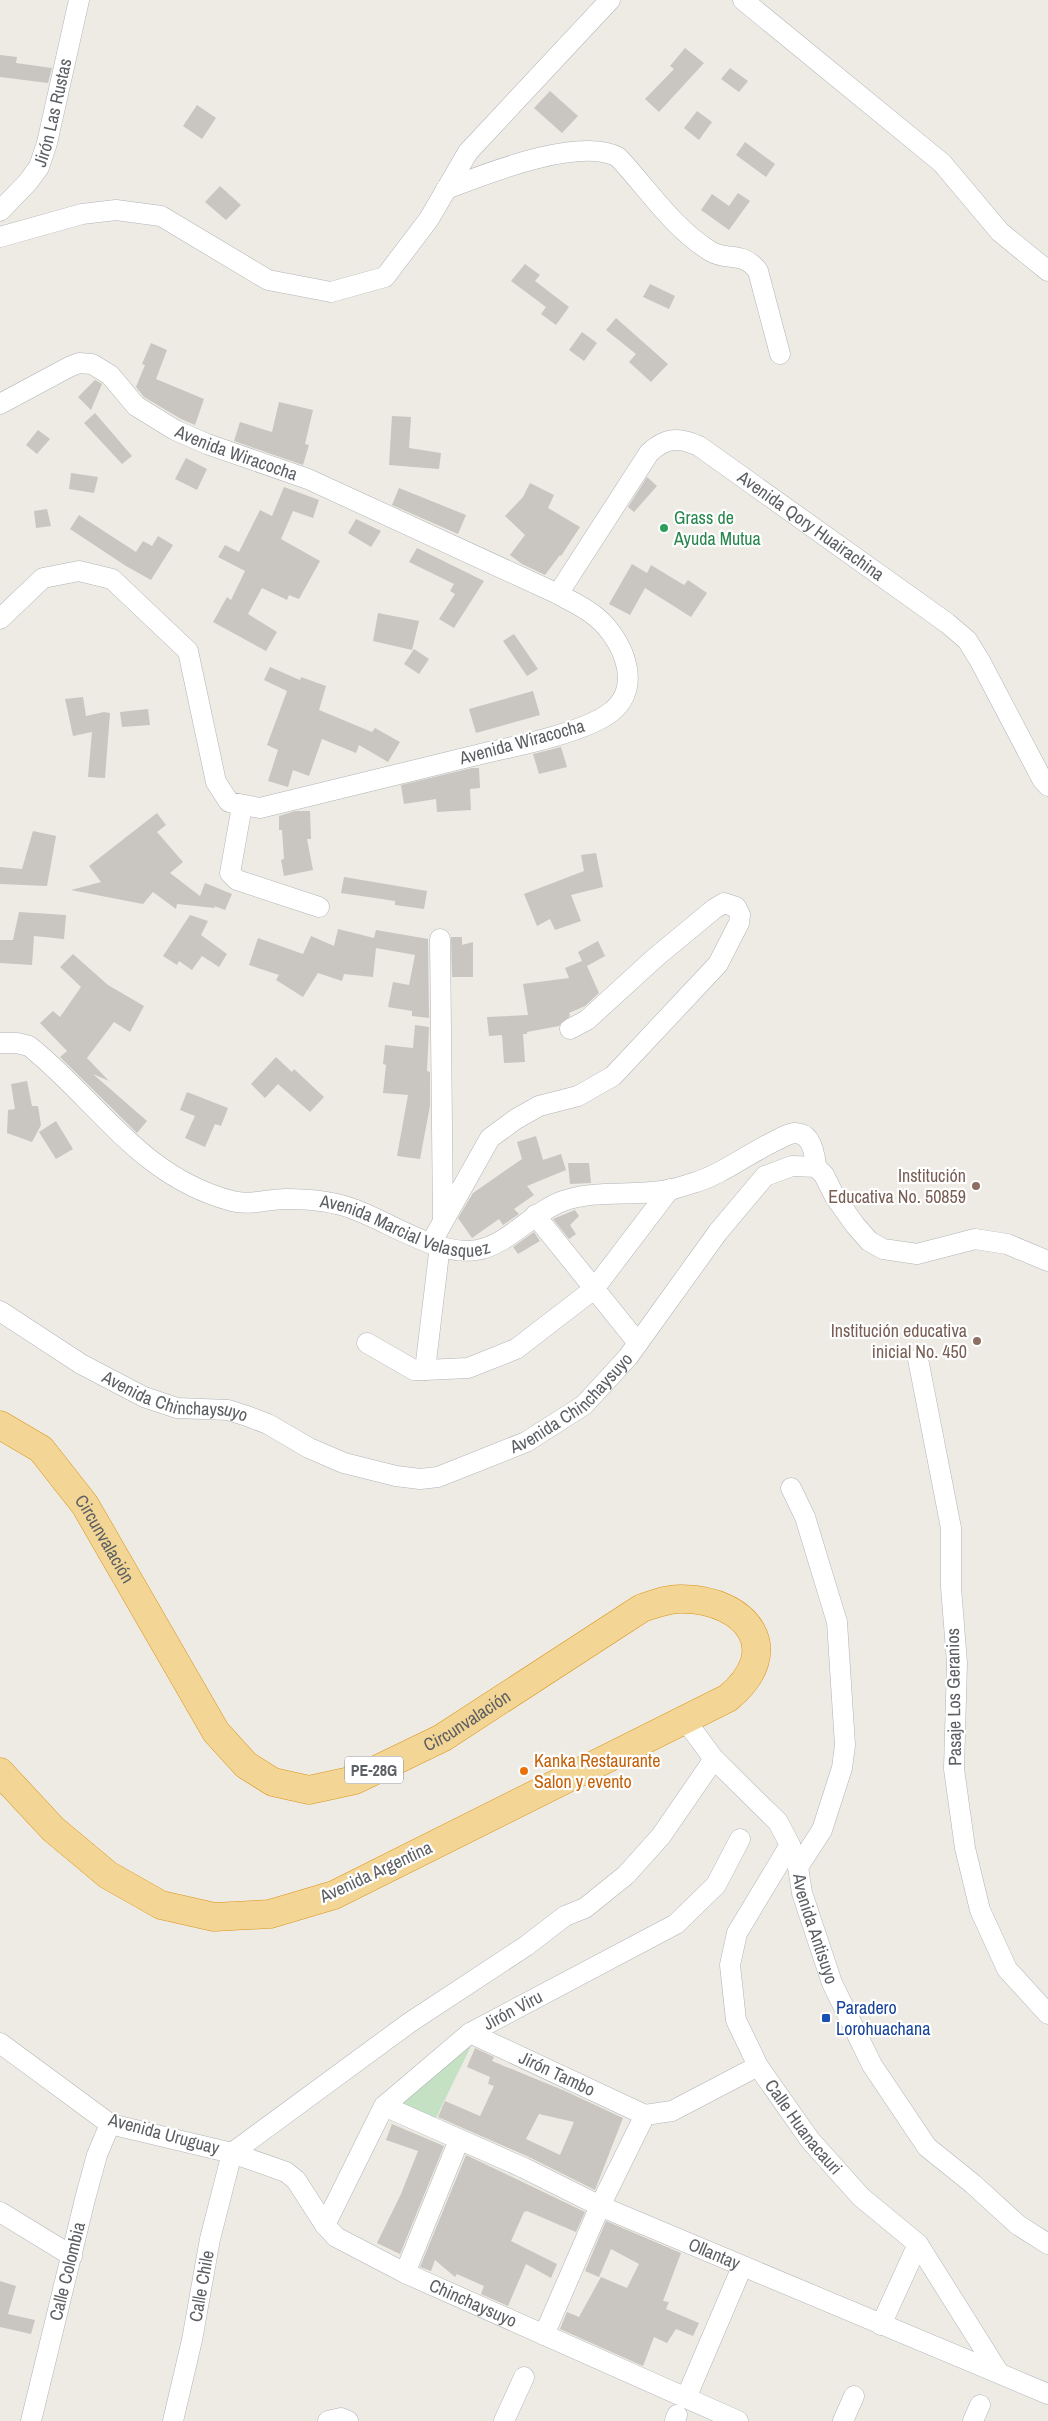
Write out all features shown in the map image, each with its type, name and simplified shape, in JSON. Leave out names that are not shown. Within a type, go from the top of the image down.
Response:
[{"type":"highway","name":"Circunvalación","points":[[0,1425],[41,1449],[85,1504],[216,1732],[246,1765],[273,1782],[309,1790],[355,1780],[442,1738],[642,1608],[681,1598],[703,1600],[738,1614],[754,1637],[757,1650],[753,1670],[736,1692],[685,1720]]},
{"type":"highway","name":"Avenida Argentina","points":[[0,1772],[53,1829],[108,1875],[161,1904],[214,1917],[270,1914],[334,1895],[685,1720]]},
{"type":"street","name":"Jirón Las Rustas","points":[[0,211],[28,182],[38,166],[47,143],[79,0]]},
{"type":"street","points":[[0,237],[82,214],[116,210],[160,216],[268,280],[330,292],[385,277],[429,219],[468,152],[610,0]]},
{"type":"street","points":[[743,0],[942,163],[1000,232],[1048,271]]},
{"type":"street","points":[[446,189],[494,171],[571,151],[607,151],[618,157],[672,219],[697,242],[712,252],[743,257],[752,262],[758,270],[780,354]]},
{"type":"street","name":"Avenida Wiracocha","points":[[0,404],[69,367],[79,363],[92,364],[110,375],[136,406],[175,430],[207,444],[308,479],[558,594],[592,613],[611,634],[626,662],[627,689],[612,712],[596,722],[536,741],[260,808],[242,806]]},
{"type":"street","name":"Avenida Qory Huairachina","points":[[558,594],[649,453],[659,444],[670,439],[685,440],[699,446],[715,457],[947,623],[967,640],[1042,779],[1048,786]]},
{"type":"street","points":[[0,603],[15,590],[43,578],[79,571],[112,579],[188,651],[216,782],[229,802],[242,806],[230,873],[232,877],[319,907]]},
{"type":"street","points":[[0,619],[43,578]]},
{"type":"street","points":[[425,1370],[436,1244],[443,1221],[490,1138],[516,1118],[539,1106],[578,1096],[613,1076],[718,964],[739,922],[740,915],[736,907],[724,903],[714,909],[662,951],[587,1020],[570,1030]]},
{"type":"street","points":[[440,939],[443,1221]]},
{"type":"street","name":"Avenida Marcial Velasquez","points":[[0,1043],[17,1042],[29,1046],[121,1137],[175,1178],[199,1190],[243,1204],[286,1199],[321,1202],[352,1208],[452,1249],[474,1251],[492,1246],[550,1206],[574,1198],[670,1189],[704,1180],[762,1147],[794,1133],[801,1134],[812,1146],[816,1167]]},
{"type":"street","name":"Avenida Chinchaysuyo","points":[[0,1311],[82,1364],[144,1397],[177,1408],[228,1410],[247,1416],[268,1424],[309,1448],[344,1463],[396,1476],[420,1479],[438,1477],[526,1442],[584,1404],[638,1343],[718,1232],[765,1176],[792,1166],[816,1167]]},
{"type":"street","points":[[816,1167],[824,1175],[835,1198],[854,1225],[869,1242],[882,1249],[917,1254],[975,1239],[1007,1244],[1048,1261]]},
{"type":"street","points":[[367,1342],[414,1370],[468,1368],[516,1349],[594,1289],[670,1189]]},
{"type":"street","points":[[535,1215],[638,1343]]},
{"type":"street","name":"Pasaje Los Geranios","points":[[918,1359],[951,1528],[951,1587],[957,1663],[954,1769],[965,1848],[980,1910],[1007,1969],[1048,2014]]},
{"type":"street","points":[[791,1488],[805,1517],[837,1622],[844,1745],[842,1768],[822,1830],[798,1867]]},
{"type":"street","name":"Avenida Antisuyo","points":[[685,1720],[714,1759],[778,1822],[790,1845],[798,1867],[802,1893],[832,1983],[872,2065],[927,2146],[1018,2224],[1048,2244]]},
{"type":"street","points":[[232,2153],[408,2023],[526,1946],[565,1916],[586,1908],[626,1875],[661,1836],[714,1759]]},
{"type":"street","name":"Jirón Viru","points":[[325,2224],[384,2106],[470,2033],[676,1924],[716,1885],[740,1839]]},
{"type":"street","name":"Calle Huanacauri","points":[[790,1845],[737,1933],[730,1965],[736,2020],[758,2066],[816,2148],[861,2197],[918,2244],[999,2373]]},
{"type":"street","name":"Jirón Tambo","points":[[470,2033],[645,2116]]},
{"type":"street","name":"Avenida Uruguay","points":[[0,2043],[110,2124],[232,2153]]},
{"type":"street","points":[[544,2335],[600,2206],[645,2116],[672,2111],[758,2066]]},
{"type":"street","name":"Ollantay","points":[[384,2106],[524,2168],[600,2206],[1048,2394]]},
{"type":"street","name":"Calle Colombia","points":[[31,2421],[97,2155],[110,2124]]},
{"type":"street","points":[[405,2273],[459,2140]]},
{"type":"street","name":"Chinchaysuyo","points":[[232,2153],[286,2172],[296,2180],[325,2224],[336,2237],[405,2273],[544,2335],[679,2411],[738,2421]]},
{"type":"street","name":"Calle Chile","points":[[173,2421],[192,2340],[210,2239],[232,2153]]},
{"type":"street","points":[[0,2212],[72,2256]]},
{"type":"street","points":[[882,2325],[918,2244]]},
{"type":"street","points":[[679,2411],[742,2267]]},
{"type":"street","points":[[504,2421],[524,2377]]},
{"type":"street","points":[[843,2421],[854,2396]]},
{"type":"green space","points":[[472,2044],[433,2124],[399,2105]]},
{"type":"building","points":[[685,48],[704,63],[659,112],[645,99],[674,69],[670,66]]},
{"type":"building","points":[[0,55],[17,57],[16,63],[52,68],[48,83],[0,77]]},
{"type":"building","points":[[730,68],[748,81],[739,92],[721,79]]},
{"type":"building","points":[[550,91],[578,116],[562,133],[534,108]]},
{"type":"building","points":[[197,105],[216,118],[202,139],[183,126]]},
{"type":"building","points":[[697,111],[712,122],[699,140],[684,128]]},
{"type":"building","points":[[745,142],[775,164],[766,177],[736,155]]},
{"type":"building","points":[[220,186],[241,205],[226,220],[205,202]]},
{"type":"building","points":[[738,193],[750,201],[729,230],[701,210],[712,194],[729,206]]},
{"type":"building","points":[[525,264],[540,275],[535,281],[569,307],[556,325],[541,314],[546,307],[511,281]]},
{"type":"building","points":[[650,284],[675,296],[669,309],[643,297]]},
{"type":"building","points":[[616,318],[668,364],[651,382],[629,362],[636,354],[606,330]]},
{"type":"building","points":[[582,332],[597,343],[584,361],[569,350]]},
{"type":"building","points":[[151,343],[167,350],[156,379],[204,399],[195,425],[144,397],[136,387],[145,365],[142,364]]},
{"type":"building","points":[[95,380],[102,384],[91,410],[78,397]]},
{"type":"building","points":[[279,402],[313,410],[305,444],[309,445],[303,465],[234,441],[240,422],[272,432]]},
{"type":"building","points":[[95,413],[132,456],[122,464],[84,423]]},
{"type":"building","points":[[392,416],[411,417],[409,448],[441,453],[439,469],[389,465]]},
{"type":"building","points":[[38,430],[50,439],[37,454],[26,445]]},
{"type":"building","points":[[186,458],[207,469],[197,490],[175,479]]},
{"type":"building","points":[[71,473],[98,477],[94,493],[69,489]]},
{"type":"building","points":[[647,477],[657,486],[634,512],[628,507]]},
{"type":"building","points":[[530,483],[554,495],[548,508],[580,527],[561,556],[545,575],[522,564],[510,555],[525,535],[505,516],[523,497]]},
{"type":"building","points":[[284,487],[319,500],[313,518],[293,511],[281,539],[320,561],[299,599],[289,595],[287,600],[262,588],[248,614],[277,632],[266,651],[213,622],[227,597],[231,600],[245,571],[218,557],[225,545],[239,552],[260,510],[272,516]]},
{"type":"building","points":[[399,488],[466,515],[458,534],[392,505]]},
{"type":"building","points":[[47,509],[51,526],[36,528],[34,511]]},
{"type":"building","points":[[79,515],[136,552],[143,541],[152,546],[158,536],[173,545],[151,580],[70,529]]},
{"type":"building","points":[[356,519],[381,531],[371,547],[348,533]]},
{"type":"building","points":[[417,548],[484,581],[454,628],[439,619],[455,594],[450,591],[454,584],[409,562]]},
{"type":"building","points":[[632,564],[647,573],[651,565],[684,585],[688,580],[707,593],[691,617],[645,588],[630,615],[609,604]]},
{"type":"building","points":[[378,613],[419,621],[412,650],[373,641]]},
{"type":"building","points":[[514,634],[538,669],[527,676],[503,641]]},
{"type":"building","points":[[414,649],[429,659],[419,674],[404,664]]},
{"type":"building","points":[[270,667],[300,680],[301,677],[326,686],[319,710],[372,732],[375,728],[400,742],[388,762],[359,745],[356,753],[322,739],[309,776],[293,770],[288,787],[268,781],[278,750],[267,745],[287,691],[264,680]]},
{"type":"building","points":[[533,691],[540,715],[476,733],[469,709]]},
{"type":"building","points":[[83,697],[86,716],[104,712],[110,713],[105,778],[88,777],[92,732],[73,736],[65,699]]},
{"type":"building","points":[[148,709],[150,725],[122,727],[120,712]]},
{"type":"building","points":[[561,747],[567,767],[539,774],[533,754]]},
{"type":"building","points":[[479,768],[480,788],[470,789],[471,810],[437,812],[436,799],[404,804],[401,785]]},
{"type":"building","points":[[295,811],[310,811],[311,839],[307,839],[313,870],[284,876],[281,860],[284,859],[282,830],[279,830],[279,816]]},
{"type":"building","points":[[157,813],[166,825],[157,832],[183,862],[170,873],[200,896],[205,883],[232,894],[225,910],[214,906],[215,908],[177,904],[176,909],[153,892],[143,904],[71,890],[101,882],[89,866]]},
{"type":"building","points":[[33,831],[56,836],[47,886],[0,884],[0,867],[22,869]]},
{"type":"building","points":[[596,853],[603,887],[571,895],[581,921],[555,930],[550,919],[537,926],[524,894],[584,871],[581,855]]},
{"type":"building","points":[[344,877],[427,891],[424,909],[395,905],[395,901],[341,893]]},
{"type":"building","points":[[19,912],[66,915],[64,939],[34,936],[32,965],[0,963],[0,940],[13,940]]},
{"type":"building","points":[[190,915],[208,921],[201,935],[227,954],[219,967],[202,956],[192,970],[179,961],[177,965],[163,956]]},
{"type":"building","points":[[338,929],[374,938],[376,930],[428,939],[429,1018],[412,1016],[412,1011],[388,1007],[393,982],[409,985],[415,955],[376,948],[373,977],[344,974],[342,981],[318,973],[303,997],[276,980],[279,975],[249,965],[258,938],[303,954],[311,936],[334,946]]},
{"type":"building","points":[[451,937],[462,937],[462,945],[473,942],[473,977],[452,977]]},
{"type":"building","points":[[598,941],[605,956],[587,966],[599,993],[585,1006],[569,1013],[570,1016],[559,1026],[523,1034],[525,1062],[504,1063],[502,1035],[489,1036],[487,1017],[528,1015],[523,984],[569,978],[565,968],[582,961],[578,952]]},
{"type":"building","points":[[73,954],[108,985],[144,1006],[130,1032],[114,1022],[87,1058],[109,1081],[93,1074],[147,1121],[137,1133],[60,1057],[67,1051],[40,1023],[53,1011],[60,1017],[81,987],[60,967]]},
{"type":"building","points":[[415,1025],[429,1027],[427,1071],[430,1072],[430,1106],[420,1159],[397,1156],[408,1095],[383,1093],[386,1065],[383,1064],[385,1045],[413,1048]]},
{"type":"building","points":[[276,1057],[292,1072],[294,1069],[324,1097],[310,1112],[278,1084],[265,1098],[251,1084]]},
{"type":"building","points":[[27,1081],[32,1106],[38,1106],[41,1125],[32,1142],[7,1133],[8,1110],[15,1109],[11,1084]]},
{"type":"building","points":[[187,1092],[228,1108],[221,1126],[215,1124],[205,1147],[185,1138],[195,1116],[180,1110]]},
{"type":"building","points":[[56,1121],[73,1149],[56,1159],[39,1132]]},
{"type":"building","points":[[536,1136],[543,1160],[561,1154],[566,1170],[527,1186],[534,1195],[514,1209],[519,1214],[503,1225],[499,1219],[472,1238],[458,1218],[473,1193],[522,1159],[517,1142]]},
{"type":"building","points":[[568,1163],[589,1163],[591,1183],[570,1184]]},
{"type":"building","points":[[575,1210],[579,1216],[570,1225],[576,1234],[569,1239],[553,1219]]},
{"type":"building","points":[[534,1232],[540,1241],[518,1254],[513,1247]]},
{"type":"building","points":[[475,2048],[494,2057],[492,2061],[565,2091],[623,2118],[595,2190],[529,2157],[438,2117],[445,2101],[480,2116],[494,2086],[488,2084],[490,2077],[467,2067]],"holes":[[[539,2114],[574,2122],[560,2155],[526,2139]]]},
{"type":"building","points":[[392,2124],[444,2146],[400,2254],[377,2243],[401,2194],[418,2151],[386,2140]]},
{"type":"building","points":[[466,2155],[585,2212],[576,2232],[527,2211],[524,2212],[511,2241],[557,2264],[551,2278],[526,2264],[508,2306],[481,2294],[484,2286],[457,2274],[455,2277],[435,2260],[431,2271],[420,2267]]},
{"type":"building","points":[[606,2221],[681,2253],[663,2301],[669,2302],[666,2309],[699,2323],[693,2336],[676,2329],[667,2343],[654,2337],[643,2366],[560,2329],[567,2312],[579,2317],[601,2277],[627,2288],[639,2264],[611,2249],[599,2277],[585,2271]]},
{"type":"building","points":[[0,2281],[16,2286],[8,2314],[35,2320],[31,2334],[0,2327]]},
{"type":"place","name":"Grass de Ayuda Mutua","points":[[664,528]]},
{"type":"place","name":"Institución Educativa No. 50859","points":[[976,1186]]},
{"type":"place","name":"Institución educativa inicial No. 450","points":[[977,1341]]},
{"type":"place","name":"Kanka Restaurante Salon y evento","points":[[524,1771]]},
{"type":"place","name":"Paradero Lorohuachana","points":[[826,2018]]}]
